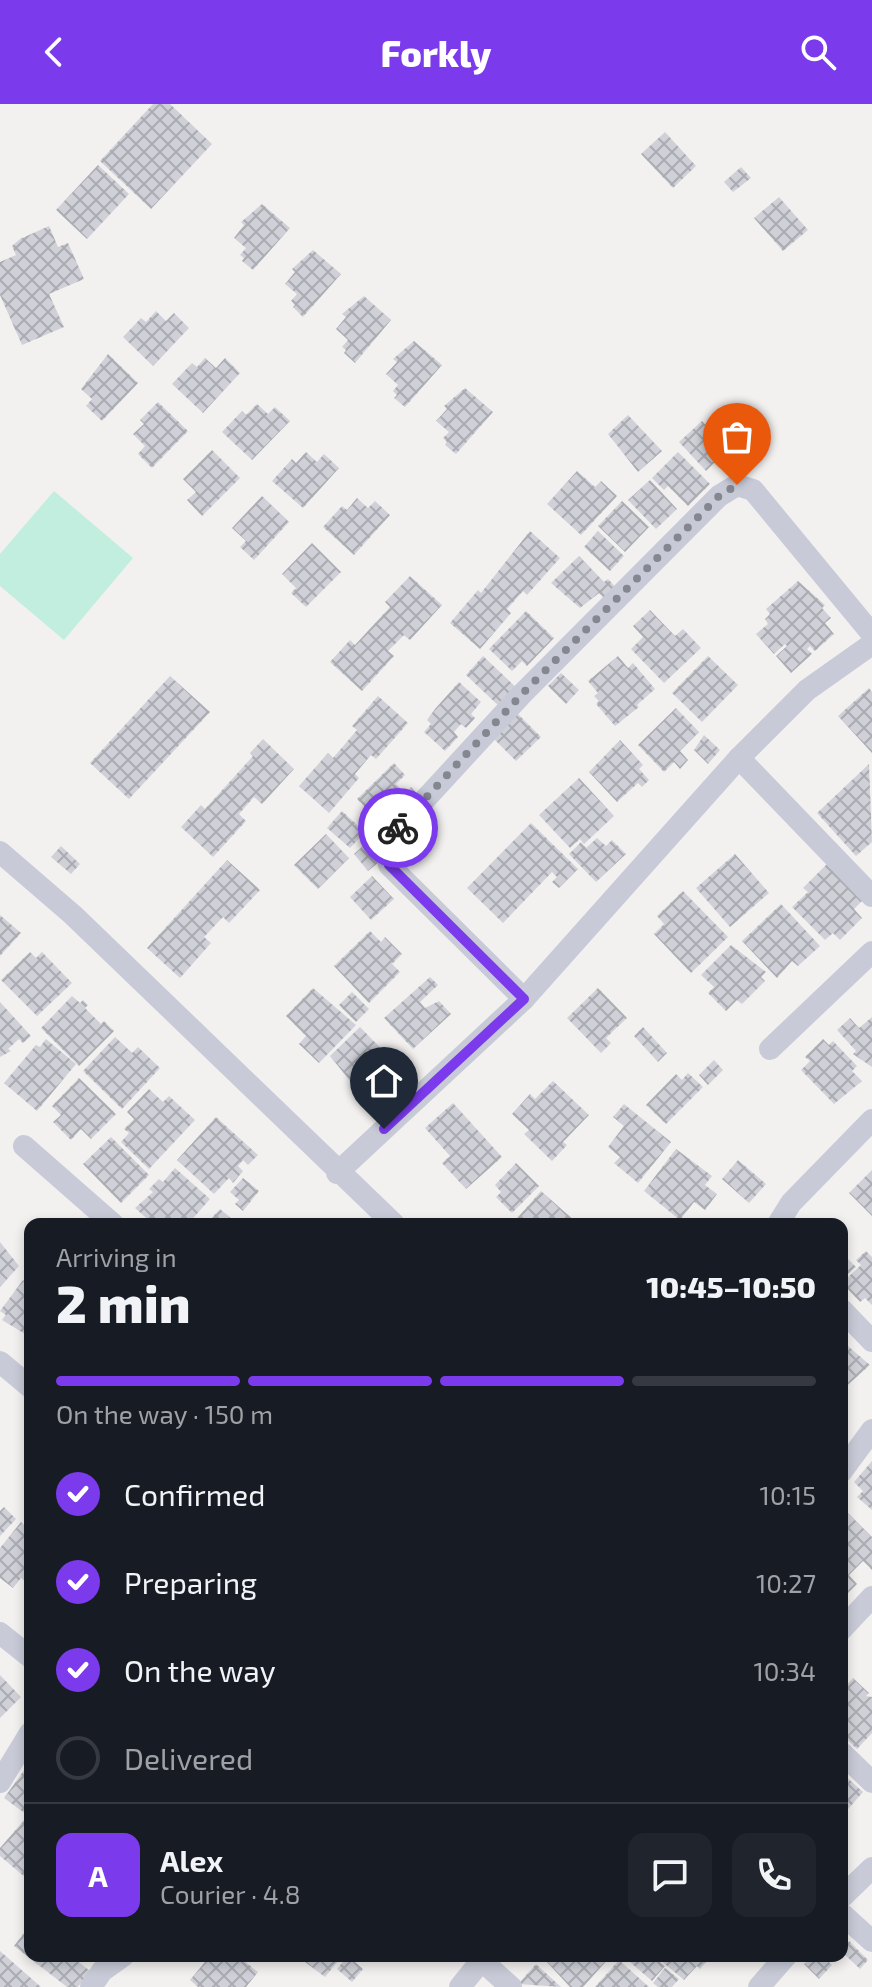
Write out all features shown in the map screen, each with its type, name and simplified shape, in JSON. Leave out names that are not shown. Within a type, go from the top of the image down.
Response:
[{"type":"street","points":[[524,999],[389,865],[384,844],[522,694],[719,496],[737,485],[753,490],[872,634]]},
{"type":"street","points":[[337,1173],[524,999],[739,758],[807,690],[872,644]]},
{"type":"street","points":[[739,758],[872,896]]},
{"type":"street","points":[[0,852],[73,915],[337,1173],[387,1218]]},
{"type":"street","points":[[770,1049],[872,952]]},
{"type":"street","points":[[782,1218],[791,1203],[872,1120]]},
{"type":"street","points":[[24,1146],[106,1218]]},
{"type":"street","points":[[848,1316],[872,1341]]},
{"type":"street","points":[[0,1362],[24,1382]]},
{"type":"street","points":[[848,1463],[872,1430]]},
{"type":"street","points":[[848,1623],[872,1597]]},
{"type":"street","points":[[0,1633],[24,1652]]},
{"type":"street","points":[[0,1782],[24,1743]]},
{"type":"street","points":[[848,1759],[872,1782]]},
{"type":"street","points":[[848,1891],[872,1868]]},
{"type":"street","points":[[848,1919],[872,1941]]},
{"type":"street","points":[[91,1987],[102,1971],[115,1962]]},
{"type":"street","points":[[460,1987],[480,1962]]},
{"type":"street","points":[[487,1962],[511,1987]]},
{"type":"street","points":[[759,1987],[775,1962]]},
{"type":"green space","points":[[54,491],[133,558],[64,640],[0,586],[0,554]]},
{"type":"building","points":[[153,104],[170,104],[212,144],[151,209],[100,161]]},
{"type":"building","points":[[665,132],[696,166],[673,188],[641,154]]},
{"type":"building","points":[[98,165],[129,194],[87,239],[56,210]]},
{"type":"building","points":[[741,167],[751,178],[733,192],[724,182]]},
{"type":"building","points":[[779,197],[808,230],[783,251],[754,218]]},
{"type":"building","points":[[262,204],[290,228],[253,270],[242,261],[244,258],[240,255],[246,248],[234,238],[244,225],[241,222]]},
{"type":"building","points":[[49,226],[58,247],[68,243],[84,279],[49,294],[64,327],[22,345],[0,295],[0,262],[16,255],[12,246],[20,239]]},
{"type":"building","points":[[313,250],[341,274],[303,317],[291,301],[297,294],[285,284],[295,272],[292,269]]},
{"type":"building","points":[[364,296],[391,320],[355,363],[342,347],[348,340],[336,329],[346,317],[342,314]]},
{"type":"building","points":[[156,311],[166,321],[174,313],[189,328],[153,366],[123,337],[141,318],[146,322]]},
{"type":"building","points":[[414,341],[442,365],[405,407],[394,398],[397,395],[393,391],[398,385],[386,374],[397,362],[393,359]]},
{"type":"building","points":[[108,354],[138,383],[102,421],[86,406],[92,399],[81,389]]},
{"type":"building","points":[[205,358],[216,368],[225,358],[240,373],[203,413],[172,384],[192,363],[197,367]]},
{"type":"building","points":[[465,388],[493,412],[456,454],[445,445],[447,442],[443,438],[449,432],[436,421],[447,409],[444,406]]},
{"type":"building","points":[[158,402],[188,431],[152,468],[138,454],[145,446],[133,434],[144,424],[140,420]]},
{"type":"building","points":[[257,404],[268,414],[275,407],[290,421],[252,460],[222,432],[242,411],[246,415]]},
{"type":"building","points":[[628,415],[662,451],[638,472],[608,434]]},
{"type":"building","points":[[702,421],[733,455],[719,468],[714,463],[706,471],[679,442]]},
{"type":"building","points":[[212,450],[240,478],[202,516],[187,500],[196,492],[183,479]]},
{"type":"building","points":[[306,452],[317,462],[324,454],[339,468],[303,508],[272,481],[292,459],[296,463]]},
{"type":"building","points":[[678,452],[710,484],[688,506],[668,486],[664,490],[652,478]]},
{"type":"building","points":[[577,471],[595,487],[601,481],[617,496],[581,535],[547,504]]},
{"type":"building","points":[[650,480],[677,509],[656,529],[628,500]]},
{"type":"building","points":[[262,496],[289,522],[254,560],[240,547],[246,541],[232,528]]},
{"type":"building","points":[[357,498],[368,508],[375,501],[390,515],[354,555],[323,527],[342,506],[347,510]]},
{"type":"building","points":[[622,501],[649,527],[625,552],[598,526]]},
{"type":"building","points":[[530,531],[560,558],[527,595],[523,591],[507,609],[511,613],[480,649],[450,623],[478,590],[481,593]]},
{"type":"building","points":[[598,531],[624,556],[610,571],[584,547]]},
{"type":"building","points":[[312,543],[341,572],[306,607],[291,593],[296,588],[282,574]]},
{"type":"building","points":[[579,556],[604,582],[608,579],[620,592],[608,603],[599,593],[580,608],[551,583]]},
{"type":"building","points":[[410,576],[442,605],[410,640],[404,635],[388,651],[394,656],[362,691],[330,662],[350,640],[355,645],[390,607],[385,602]]},
{"type":"building","points":[[798,581],[825,605],[822,608],[831,618],[825,623],[834,634],[815,651],[810,646],[807,649],[812,654],[791,673],[776,656],[787,646],[785,644],[774,654],[756,634],[768,624],[765,619],[770,614],[766,609]]},
{"type":"building","points":[[650,610],[675,636],[683,629],[701,648],[664,683],[631,649],[643,637],[633,626]]},
{"type":"building","points":[[526,611],[554,638],[527,666],[522,661],[512,671],[489,649]]},
{"type":"building","points":[[483,656],[520,691],[502,709],[466,675]]},
{"type":"building","points":[[618,656],[628,668],[633,663],[655,689],[615,726],[596,704],[599,701],[594,696],[598,693],[588,681]]},
{"type":"building","points":[[708,656],[738,685],[702,722],[672,693]]},
{"type":"building","points":[[561,673],[579,690],[566,704],[548,686]]},
{"type":"building","points":[[170,676],[210,712],[129,799],[90,763]]},
{"type":"building","points":[[459,682],[481,702],[471,714],[475,718],[466,728],[461,724],[454,732],[458,737],[445,751],[424,732],[431,724],[427,720]]},
{"type":"building","points":[[869,688],[872,692],[872,753],[838,716]]},
{"type":"building","points":[[378,696],[408,723],[376,759],[371,755],[355,774],[359,778],[329,813],[299,786],[328,753],[333,758],[357,730],[352,726]]},
{"type":"building","points":[[676,708],[699,732],[680,751],[688,760],[680,769],[674,762],[664,772],[638,745]]},
{"type":"building","points":[[517,713],[541,737],[516,761],[492,737]]},
{"type":"building","points":[[704,735],[720,750],[708,764],[694,750]]},
{"type":"building","points":[[263,739],[294,769],[262,804],[254,797],[239,814],[246,821],[213,857],[181,827],[201,805],[205,809],[253,756],[250,753]]},
{"type":"building","points":[[620,740],[643,765],[639,769],[649,780],[642,787],[638,783],[617,802],[589,772]]},
{"type":"building","points":[[394,763],[405,775],[396,784],[405,793],[411,787],[421,798],[394,821],[386,813],[379,821],[357,799]]},
{"type":"building","points":[[869,764],[872,842],[856,856],[817,813]]},
{"type":"building","points":[[579,778],[614,816],[584,844],[580,839],[570,848],[539,815]]},
{"type":"building","points":[[342,811],[365,832],[350,848],[327,828]]},
{"type":"building","points":[[531,823],[578,869],[559,888],[552,882],[557,877],[552,872],[503,923],[467,888]]},
{"type":"building","points":[[326,834],[349,858],[318,889],[294,865]]},
{"type":"building","points":[[597,838],[606,846],[612,840],[626,854],[596,882],[569,854],[581,842],[586,848]]},
{"type":"building","points":[[364,845],[379,862],[368,871],[354,854]]},
{"type":"building","points":[[61,846],[80,864],[71,874],[51,857]]},
{"type":"building","points":[[735,854],[769,893],[730,927],[696,888]]},
{"type":"building","points":[[227,860],[260,890],[229,923],[223,917],[204,937],[211,943],[180,978],[147,948]]},
{"type":"building","points":[[828,863],[864,899],[854,909],[862,918],[840,940],[833,933],[825,940],[792,907],[808,892],[803,888]]},
{"type":"building","points":[[372,876],[394,899],[371,920],[350,897]]},
{"type":"building","points":[[683,891],[728,937],[691,973],[654,934],[664,924],[657,916]]},
{"type":"building","points":[[781,904],[820,946],[798,966],[792,961],[777,978],[742,941]]},
{"type":"building","points":[[0,915],[21,933],[0,956]]},
{"type":"building","points":[[370,931],[381,942],[385,937],[402,954],[392,964],[400,972],[369,1003],[334,966]]},
{"type":"building","points":[[731,945],[766,972],[761,977],[765,981],[742,1004],[737,1000],[726,1011],[708,993],[714,987],[701,975]]},
{"type":"building","points":[[30,952],[36,958],[42,952],[72,983],[37,1016],[1,980]]},
{"type":"building","points":[[430,977],[438,985],[420,1002],[425,1008],[439,1001],[451,1014],[413,1049],[384,1018]]},
{"type":"building","points":[[313,988],[356,1025],[319,1063],[299,1044],[306,1036],[286,1016]]},
{"type":"building","points":[[598,988],[627,1018],[606,1038],[611,1043],[601,1053],[567,1018]]},
{"type":"building","points":[[352,992],[369,1009],[356,1022],[339,1005]]},
{"type":"building","points":[[72,996],[80,1003],[83,1000],[88,1005],[85,1008],[101,1024],[104,1021],[114,1031],[79,1066],[41,1028]]},
{"type":"building","points":[[0,1002],[31,1036],[23,1043],[19,1039],[8,1049],[11,1051],[0,1057]]},
{"type":"building","points":[[872,1017],[872,1067],[853,1054],[856,1051],[837,1030],[850,1018],[859,1028]]},
{"type":"building","points":[[360,1027],[401,1069],[367,1102],[330,1056]]},
{"type":"building","points":[[643,1027],[667,1053],[658,1062],[634,1036]]},
{"type":"building","points":[[115,1037],[132,1053],[138,1047],[160,1068],[122,1109],[83,1071]]},
{"type":"building","points":[[46,1039],[76,1064],[37,1111],[4,1083],[36,1045],[40,1047]]},
{"type":"building","points":[[823,1039],[829,1045],[833,1041],[857,1066],[852,1071],[862,1081],[834,1104],[801,1070],[810,1061],[805,1057]]},
{"type":"building","points":[[714,1060],[723,1070],[708,1085],[699,1075]]},
{"type":"building","points":[[688,1073],[703,1087],[666,1124],[646,1105],[676,1074],[682,1080]]},
{"type":"building","points":[[79,1078],[116,1114],[91,1139],[81,1129],[71,1140],[53,1122],[61,1115],[52,1106]]},
{"type":"building","points":[[553,1081],[589,1115],[563,1142],[567,1145],[552,1161],[524,1134],[529,1130],[512,1114],[530,1094],[535,1099]]},
{"type":"building","points":[[149,1089],[163,1102],[169,1096],[195,1120],[149,1169],[121,1142],[129,1133],[124,1129],[134,1119],[127,1112]]},
{"type":"building","points":[[453,1103],[502,1157],[466,1189],[442,1163],[450,1156],[425,1128]]},
{"type":"building","points":[[624,1104],[671,1142],[638,1183],[614,1163],[620,1157],[608,1147],[624,1126],[613,1117]]},
{"type":"building","points":[[216,1117],[258,1155],[248,1165],[243,1160],[238,1166],[243,1171],[233,1183],[229,1178],[214,1194],[177,1160]]},
{"type":"building","points":[[111,1137],[149,1175],[121,1203],[83,1164]]},
{"type":"building","points":[[676,1149],[712,1176],[705,1185],[717,1194],[705,1210],[694,1202],[682,1218],[678,1218],[644,1191]]},
{"type":"building","points":[[738,1160],[766,1184],[749,1203],[722,1179]]},
{"type":"building","points":[[516,1163],[539,1186],[512,1213],[496,1197],[501,1192],[495,1185]]},
{"type":"building","points":[[175,1168],[210,1199],[193,1218],[146,1218],[135,1208],[153,1192],[149,1189],[159,1179],[163,1182]]},
{"type":"building","points":[[872,1170],[872,1216],[849,1193]]},
{"type":"building","points":[[243,1178],[259,1191],[243,1211],[235,1204],[239,1200],[230,1192]]},
{"type":"building","points":[[541,1191],[571,1218],[517,1218]]},
{"type":"building","points":[[220,1209],[231,1218],[212,1218]]},
{"type":"building","points":[[0,1242],[19,1266],[0,1287]]},
{"type":"building","points":[[866,1251],[872,1257],[872,1305],[865,1298],[860,1302],[848,1289],[848,1277],[861,1265],[856,1260]]},
{"type":"building","points":[[848,1259],[856,1267],[848,1274]]},
{"type":"building","points":[[23,1280],[24,1333],[2,1320],[6,1315],[0,1311]]},
{"type":"building","points":[[848,1346],[870,1365],[848,1385]]},
{"type":"building","points":[[872,1461],[872,1510],[857,1497],[863,1491],[854,1482]]},
{"type":"building","points":[[4,1507],[16,1519],[0,1536],[0,1511]]},
{"type":"building","points":[[848,1513],[872,1537],[872,1570],[863,1561],[849,1575],[857,1584],[848,1593]]},
{"type":"building","points":[[21,1522],[24,1525],[24,1580],[21,1578],[13,1588],[0,1578],[0,1548]]},
{"type":"building","points":[[0,1675],[21,1697],[0,1718]]},
{"type":"building","points":[[853,1678],[869,1693],[866,1696],[872,1697],[872,1733],[857,1749],[848,1741],[848,1683]]},
{"type":"building","points":[[24,1770],[24,1813],[4,1798]]},
{"type":"building","points":[[848,1778],[863,1792],[848,1809]]},
{"type":"building","points":[[24,1820],[24,1876],[0,1856],[0,1848]]},
{"type":"building","points":[[24,1933],[24,1954],[14,1946]]},
{"type":"building","points":[[848,1943],[868,1960],[860,1969],[848,1958]]},
{"type":"building","points":[[0,1951],[41,1987],[0,1987]]},
{"type":"building","points":[[35,1962],[79,1962],[90,1971],[78,1987],[67,1987]]},
{"type":"building","points":[[205,1962],[246,1962],[258,1972],[246,1987],[198,1987],[190,1980]]},
{"type":"building","points":[[305,1962],[337,1962],[325,1977]]},
{"type":"building","points":[[343,1962],[355,1962],[363,1969],[352,1982],[337,1969]]},
{"type":"building","points":[[547,1962],[606,1962],[583,1987],[570,1987]]},
{"type":"building","points":[[617,1962],[621,1962],[649,1987],[595,1987]]},
{"type":"building","points":[[630,1962],[660,1962],[665,1966],[652,1981]]},
{"type":"building","points":[[662,1962],[706,1962],[700,1969],[697,1966],[684,1980]]},
{"type":"building","points":[[829,1962],[832,1965],[819,1979],[804,1964]]},
{"type":"building","points":[[536,1964],[561,1987],[518,1984]]},
{"type":"building","points":[[665,1968],[679,1979],[672,1987],[658,1987],[653,1983]]},
{"type":"way so far","points":[[398,828],[522,694],[719,496],[737,485]]},
{"type":"route","points":[[384,1129],[524,999],[389,865],[384,844],[398,828]]}]
